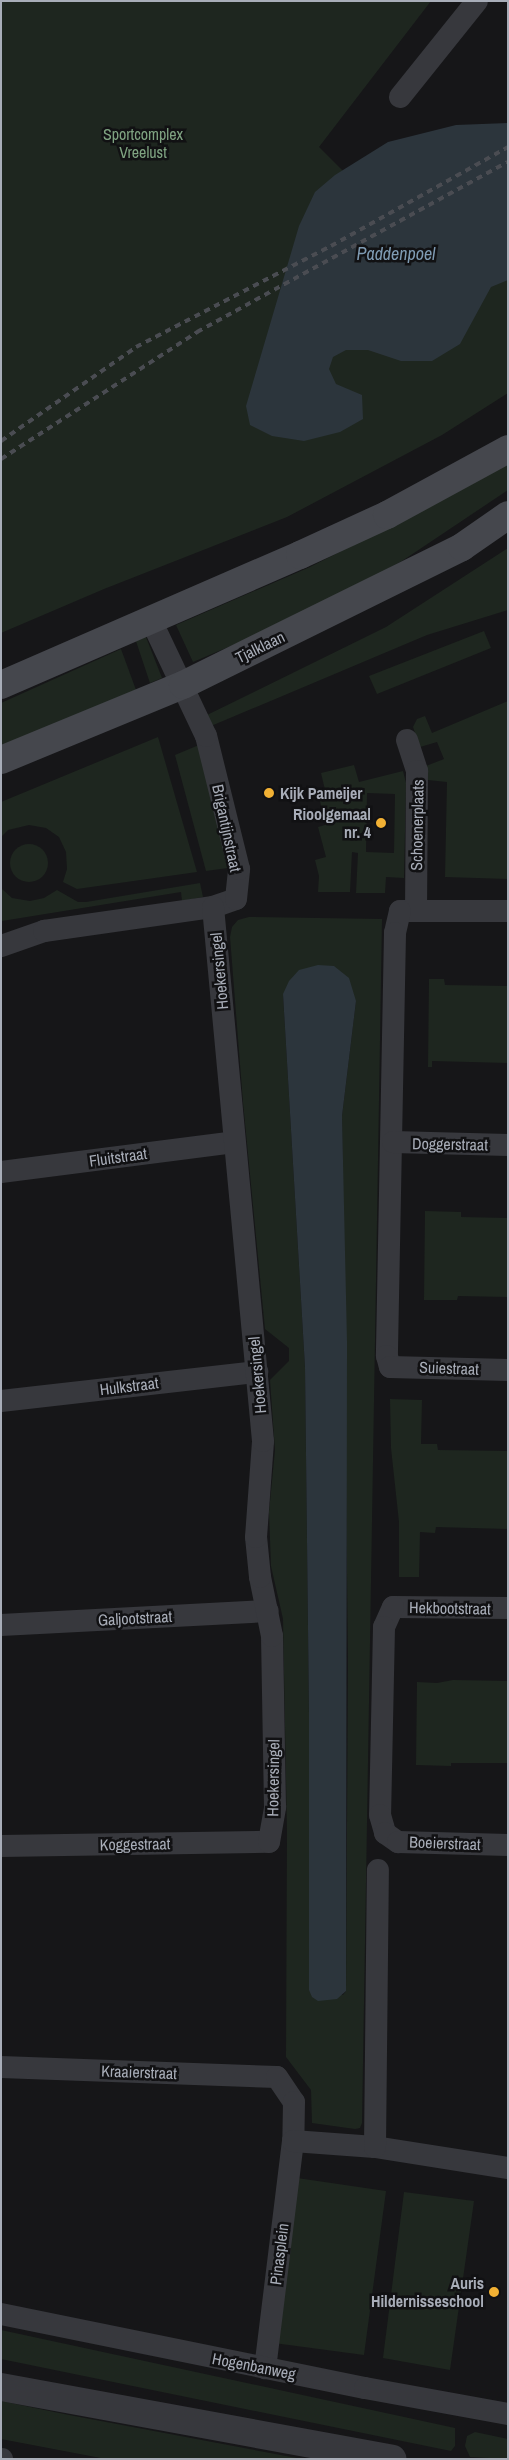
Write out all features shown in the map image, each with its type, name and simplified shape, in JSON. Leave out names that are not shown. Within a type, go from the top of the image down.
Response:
[{"type":"main road","points":[[1,685],[387,515],[508,449]]},
{"type":"main road","name":"Tjalklaan","points":[[1,760],[183,685],[462,547],[508,515]]},
{"type":"street","points":[[400,97],[477,1]]},
{"type":"street","name":"Brigantijnstraat","points":[[1,946],[44,931],[213,907],[236,899],[239,869],[206,736],[151,620]]},
{"type":"street","name":"Schoenerplaats","points":[[407,740],[417,772],[408,911]]},
{"type":"street","name":"Hoekersingel","points":[[213,907],[263,1441],[256,1537],[260,1577],[272,1636],[275,1807],[269,1842]]},
{"type":"street","points":[[392,1142],[395,933],[408,911],[508,911]]},
{"type":"street","name":"Fluitstraat","points":[[1,1172],[234,1142]]},
{"type":"street","name":"Doggerstraat","points":[[392,1142],[508,1145]]},
{"type":"street","name":"Suiestraat","points":[[392,1142],[387,1356],[390,1367],[508,1370]]},
{"type":"street","name":"Hulkstraat","points":[[1,1401],[257,1372]]},
{"type":"street","name":"Hekbootstraat","points":[[385,1833],[380,1815],[384,1627],[392,1607],[508,1608]]},
{"type":"street","name":"Galjootstraat","points":[[1,1625],[268,1610]]},
{"type":"street","name":"Boeierstraat","points":[[385,1833],[398,1842],[508,1845]]},
{"type":"street","name":"Koggestraat","points":[[1,1846],[269,1842]]},
{"type":"street","points":[[375,2147],[378,1870]]},
{"type":"street","name":"Kraaierstraat","points":[[1,2067],[277,2077]]},
{"type":"street","name":"Pinasplein","points":[[265,2368],[293,2141],[294,2102],[277,2077]]},
{"type":"street","points":[[293,2141],[375,2147],[499,2166]]},
{"type":"street","name":"Hogenbanweg","points":[[1,2314],[265,2368],[508,2414]]},
{"type":"street","points":[[1,2387],[392,2459]]},
{"type":"green space","name":"Sportcomplex Vreelust","points":[[1,1],[431,1],[319,147],[371,199],[508,139],[508,393],[442,435],[287,517],[104,589],[1,633]]},
{"type":"green space","points":[[508,461],[508,490],[402,561],[301,616],[193,662],[176,625],[310,567],[448,497]]},
{"type":"green space","points":[[508,548],[508,610],[427,635],[211,726],[207,715],[386,627]]},
{"type":"green space","points":[[484,631],[491,648],[377,694],[369,676]]},
{"type":"green space","points":[[146,637],[162,678],[150,683],[136,641]]},
{"type":"green space","points":[[121,649],[136,690],[1,746],[1,703]]},
{"type":"green space","points":[[508,701],[508,879],[445,877],[447,782],[428,780],[426,766],[444,759],[437,742],[420,747],[413,727],[417,719],[425,716],[432,733]]},
{"type":"green space","points":[[158,737],[197,872],[77,889],[63,882],[67,869],[66,852],[59,837],[46,828],[29,825],[8,830],[1,837],[1,802]]},
{"type":"green space","points":[[199,745],[228,868],[206,871],[175,755]]},
{"type":"green space","points":[[354,765],[359,782],[403,771],[406,783],[404,878],[386,877],[385,893],[356,893],[358,853],[352,852],[350,892],[318,892],[319,876],[315,860],[326,857],[318,827],[325,825],[319,796],[326,794],[321,773]],"holes":[[[367,793],[395,794],[394,853],[366,852]]]},
{"type":"green space","points":[[29,844],[42,850],[48,863],[42,876],[29,882],[16,876],[10,863],[16,850]]},
{"type":"green space","points":[[200,883],[203,897],[182,901],[181,892],[2,921],[1,929],[2,889],[12,898],[30,901],[44,898],[57,890],[78,902],[86,902]]},
{"type":"green space","points":[[249,917],[382,919],[362,2123],[360,2128],[355,2129],[312,2123],[311,2090],[286,2057],[287,1832],[283,1619],[271,1566],[269,1512],[275,1450],[270,1380],[289,1361],[289,1348],[265,1329],[243,1102],[230,937],[232,927],[238,920]],"holes":[[[283,994],[356,1001],[342,1116],[348,1662],[346,1991],[343,1995],[309,1990],[309,1714],[305,1367]]]},
{"type":"green space","points":[[429,979],[444,979],[445,985],[508,986],[508,1063],[432,1061],[432,1067],[428,1067]]},
{"type":"green space","points":[[425,1211],[461,1212],[461,1217],[508,1218],[508,1297],[458,1296],[457,1300],[424,1300]]},
{"type":"green space","points":[[390,1399],[422,1400],[421,1444],[437,1444],[438,1450],[508,1451],[508,1529],[436,1527],[435,1533],[420,1532],[419,1577],[399,1577],[399,1522],[391,1448]]},
{"type":"green space","points":[[453,1680],[508,1681],[508,1763],[451,1763],[451,1766],[416,1765],[417,1682],[437,1683]]},
{"type":"green space","points":[[297,2178],[386,2191],[364,2355],[274,2343]]},
{"type":"green space","points":[[404,2192],[474,2201],[450,2370],[383,2358]]},
{"type":"green space","points":[[1,2330],[455,2428],[455,2446],[451,2451],[1,2359]]},
{"type":"green space","points":[[1,2401],[302,2459],[106,2459],[1,2439]]},
{"type":"green space","points":[[475,2432],[508,2439],[508,2459],[470,2457],[465,2446],[467,2436]]},
{"type":"water","name":"Paddenpoel","points":[[508,123],[508,280],[491,287],[460,344],[432,361],[401,361],[368,350],[346,350],[333,357],[329,369],[336,384],[362,395],[363,419],[340,432],[304,441],[272,436],[250,425],[246,406],[299,226],[315,192],[335,175],[388,142],[456,125]]},
{"type":"water","points":[[318,965],[334,966],[349,978],[356,1001],[342,1116],[347,1342],[346,1991],[337,1999],[318,2001],[312,1997],[309,1990],[309,1714],[305,1367],[283,994],[289,981],[299,970]]},
{"type":"railway","points":[[1,441],[136,347],[331,246],[508,147]]},
{"type":"railway","points":[[1,459],[197,332],[508,162]]},
{"type":"place","name":"Kijk Pameijer","points":[[269,793]]},
{"type":"place","name":"Rioolgemaal nr. 4","points":[[381,823]]},
{"type":"place","name":"Auris Hildernisseschool","points":[[494,2292]]}]
